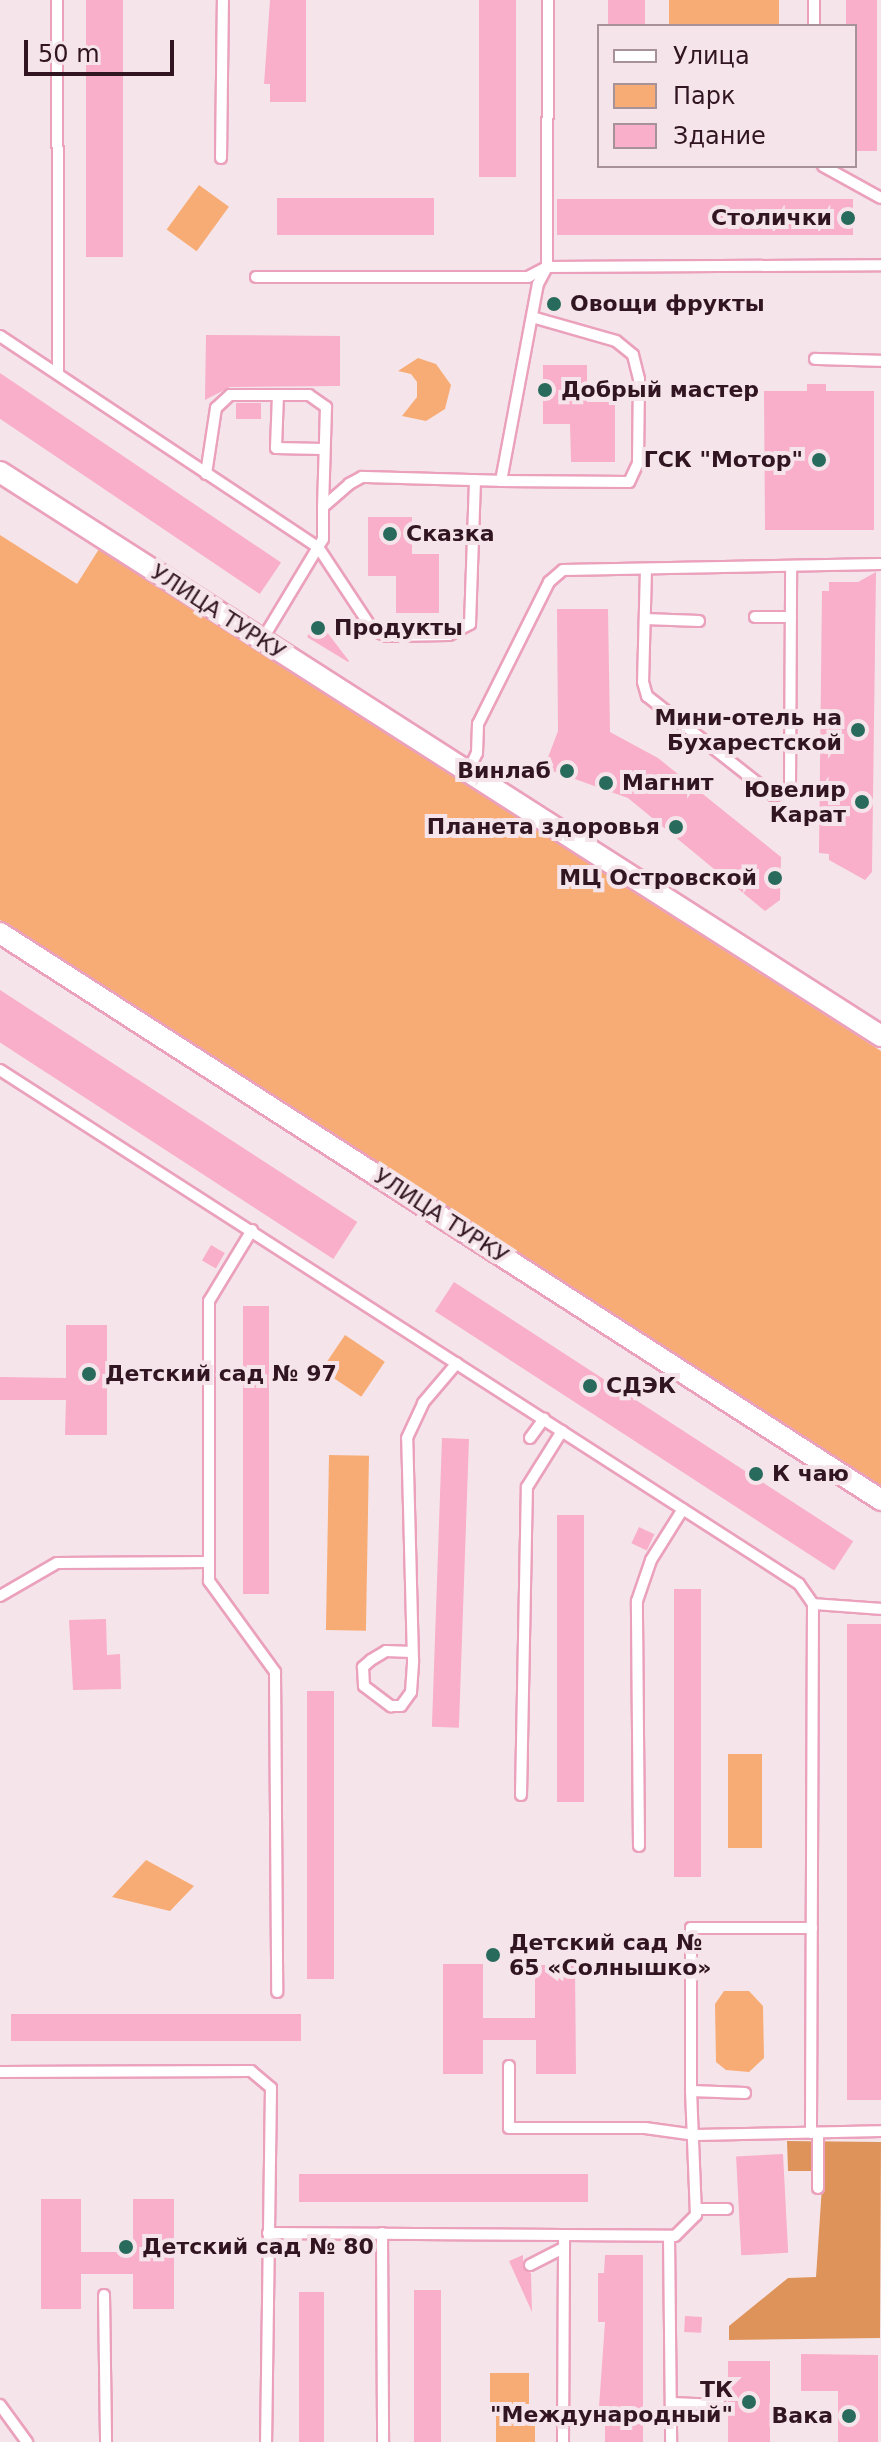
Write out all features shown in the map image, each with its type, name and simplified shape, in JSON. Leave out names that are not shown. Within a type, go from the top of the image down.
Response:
[{"type":"street","name":"УЛИЦА ТУРКУ","points":[[0,472],[881,1036]]},
{"type":"street","name":"УЛИЦА ТУРКУ","points":[[0,933],[881,1500]]},
{"type":"lane","points":[[57,0],[58,374]]},
{"type":"lane","points":[[221,158],[223,0]]},
{"type":"lane","points":[[501,481],[538,284],[547,267],[548,0]]},
{"type":"lane","points":[[814,0],[814,24]]},
{"type":"lane","points":[[827,168],[881,198]]},
{"type":"lane","points":[[256,277],[528,277],[547,267],[881,265]]},
{"type":"lane","points":[[323,507],[362,477],[619,485],[629,482],[638,463],[639,379],[633,355],[616,341],[532,317]]},
{"type":"lane","points":[[0,336],[318,547],[373,630],[387,636],[461,632],[470,624],[475,480]]},
{"type":"lane","points":[[815,359],[881,361]]},
{"type":"lane","points":[[206,474],[216,408],[230,395],[309,395],[326,407],[323,539],[262,640]]},
{"type":"lane","points":[[278,395],[276,448],[323,449]]},
{"type":"lane","points":[[468,772],[477,753],[478,724],[549,582],[563,570],[881,564]]},
{"type":"lane","points":[[646,569],[643,682],[647,696],[774,796],[790,787],[791,568]]},
{"type":"lane","points":[[755,617],[791,617]]},
{"type":"lane","points":[[645,619],[699,621]]},
{"type":"lane","points":[[0,1070],[799,1584],[813,1604],[812,1928],[818,2188]]},
{"type":"lane","points":[[252,1230],[209,1301],[209,1581],[275,1672],[277,1992]]},
{"type":"lane","points":[[412,1652],[386,1651],[371,1660],[363,1667],[364,1686],[391,1706],[401,1706],[411,1692],[412,1652],[407,1438],[417,1413],[457,1363]]},
{"type":"lane","points":[[530,1438],[544,1419]]},
{"type":"lane","points":[[521,1795],[527,1487],[562,1431]]},
{"type":"lane","points":[[639,1846],[637,1601],[651,1560],[683,1509]]},
{"type":"lane","points":[[0,1596],[57,1563],[209,1562]]},
{"type":"lane","points":[[813,1604],[881,1609]]},
{"type":"lane","points":[[696,2209],[696,2135],[691,2091],[691,1928],[812,1928]]},
{"type":"lane","points":[[509,2066],[509,2128],[645,2128],[696,2135],[881,2131]]},
{"type":"lane","points":[[0,2072],[251,2071],[271,2088],[266,2442]]},
{"type":"lane","points":[[691,2091],[745,2093]]},
{"type":"lane","points":[[268,2233],[382,2233],[564,2242],[669,2236],[696,2209],[727,2209]]},
{"type":"lane","points":[[382,2233],[383,2442]]},
{"type":"lane","points":[[669,2236],[671,2442]]},
{"type":"lane","points":[[530,2265],[564,2242]]},
{"type":"lane","points":[[563,2442],[564,2242]]},
{"type":"lane","points":[[104,2295],[106,2442]]},
{"type":"lane","points":[[671,2403],[720,2405]]},
{"type":"lane","points":[[0,2405],[27,2442]]},
{"type":"green space","points":[[669,0],[779,0],[779,24],[669,24]]},
{"type":"green space","points":[[199,185],[229,207],[197,251],[167,229]]},
{"type":"green space","points":[[418,358],[436,364],[451,385],[445,409],[426,421],[402,416],[417,397],[417,382],[411,374],[398,371]]},
{"type":"green space","points":[[0,535],[77,584],[99,549],[881,1051],[881,1487],[0,920]]},
{"type":"green space","points":[[345,1335],[385,1362],[361,1397],[322,1370]]},
{"type":"green space","points":[[329,1455],[369,1456],[366,1631],[326,1630]]},
{"type":"green space","points":[[728,1754],[762,1754],[762,1848],[728,1848]]},
{"type":"green space","points":[[146,1860],[194,1886],[170,1911],[112,1897]]},
{"type":"green space","points":[[724,1991],[749,1991],[763,2006],[764,2058],[749,2072],[726,2070],[716,2062],[715,2004]]},
{"type":"green space","points":[[490,2373],[529,2373],[529,2404],[490,2404]]},
{"type":"green space","points":[[496,2416],[535,2416],[535,2442],[496,2442]]},
{"type":"shaded area","points":[[787,2141],[881,2142],[880,2338],[729,2340],[729,2326],[788,2278],[816,2277],[823,2171],[788,2171]]},
{"type":"building","points":[[86,0],[123,0],[123,257],[86,257]]},
{"type":"building","points":[[270,0],[306,0],[306,102],[270,102],[270,84],[264,84]]},
{"type":"building","points":[[479,0],[516,0],[516,177],[479,177]]},
{"type":"building","points":[[608,0],[645,0],[645,24],[608,24]]},
{"type":"building","points":[[846,0],[877,0],[877,151],[857,151],[857,24],[846,24]]},
{"type":"building","points":[[277,198],[434,198],[434,235],[277,235]]},
{"type":"building","points":[[557,199],[853,199],[853,235],[557,235]]},
{"type":"building","points":[[206,335],[340,336],[340,386],[230,387],[205,400]]},
{"type":"building","points":[[543,365],[587,365],[587,402],[615,402],[615,462],[571,462],[570,424],[543,424]]},
{"type":"building","points":[[0,373],[281,563],[260,594],[0,419]]},
{"type":"building","name":"ГСК \"Мотор\"","points":[[807,384],[826,384],[826,391],[874,391],[874,530],[765,530],[764,391],[807,391]]},
{"type":"building","points":[[236,403],[261,403],[261,419],[236,419]]},
{"type":"building","points":[[368,517],[412,517],[412,554],[439,554],[439,613],[396,613],[396,576],[368,576]]},
{"type":"building","points":[[876,572],[872,872],[865,880],[829,860],[829,854],[819,853],[822,591],[829,591],[829,582],[858,582]]},
{"type":"building","points":[[557,609],[608,609],[610,732],[658,758],[781,857],[780,900],[765,911],[628,798],[544,768],[558,731]]},
{"type":"building","name":"Продукты","points":[[317,619],[349,661],[348,662],[307,637]]},
{"type":"building","points":[[0,990],[357,1222],[333,1259],[0,1042]]},
{"type":"building","points":[[211,1245],[225,1253],[216,1269],[202,1261]]},
{"type":"building","points":[[454,1282],[853,1541],[834,1571],[435,1311]]},
{"type":"building","points":[[243,1306],[269,1306],[269,1594],[243,1594]]},
{"type":"building","points":[[66,1325],[107,1325],[107,1435],[65,1435],[66,1400],[0,1400],[0,1377],[66,1378]]},
{"type":"building","points":[[442,1438],[469,1439],[459,1728],[432,1727]]},
{"type":"building","points":[[557,1515],[584,1515],[584,1802],[557,1802]]},
{"type":"building","points":[[639,1527],[654,1534],[647,1550],[631,1543]]},
{"type":"building","points":[[674,1589],[701,1589],[701,1877],[674,1877]]},
{"type":"building","points":[[106,1619],[107,1655],[120,1654],[121,1689],[73,1690],[69,1620]]},
{"type":"building","points":[[847,1624],[881,1624],[881,2100],[847,2100]]},
{"type":"building","points":[[307,1691],[334,1691],[334,1979],[307,1979]]},
{"type":"building","points":[[443,1964],[483,1964],[483,2018],[535,2018],[535,1965],[575,1965],[576,2074],[536,2074],[536,2040],[483,2040],[483,2074],[443,2074]]},
{"type":"building","points":[[11,2014],[301,2014],[301,2041],[11,2041]]},
{"type":"building","points":[[783,2154],[788,2253],[741,2255],[736,2156]]},
{"type":"building","points":[[299,2174],[588,2174],[588,2202],[299,2202]]},
{"type":"building","points":[[41,2199],[81,2199],[81,2252],[133,2252],[133,2199],[174,2199],[174,2309],[133,2309],[133,2274],[81,2274],[81,2309],[41,2309]]},
{"type":"building","points":[[523,2255],[523,2268],[531,2273],[532,2312],[509,2261]]},
{"type":"building","points":[[605,2255],[643,2255],[643,2442],[605,2442],[605,2421],[598,2421],[605,2322],[598,2322],[598,2273],[604,2273]]},
{"type":"building","points":[[414,2290],[441,2290],[441,2442],[414,2442]]},
{"type":"building","points":[[299,2292],[324,2292],[324,2442],[299,2442]]},
{"type":"building","points":[[685,2316],[702,2317],[701,2333],[684,2332]]},
{"type":"building","points":[[801,2354],[878,2355],[878,2442],[838,2442],[838,2391],[801,2391]]},
{"type":"building","name":"ТК \"Международный\"","points":[[728,2361],[770,2361],[770,2442],[728,2442]]},
{"type":"place","name":"Столички","points":[[848,218]]},
{"type":"place","name":"Овощи фрукты","points":[[554,304]]},
{"type":"place","name":"Добрый мастер","points":[[545,390]]},
{"type":"place","name":"ГСК \"Мотор\"","points":[[819,460]]},
{"type":"place","name":"Сказка","points":[[390,534]]},
{"type":"place","name":"Продукты","points":[[318,628]]},
{"type":"place","name":"Мини-отель на Бухарестской","points":[[858,730]]},
{"type":"place","name":"Винлаб","points":[[567,771]]},
{"type":"place","name":"Магнит","points":[[606,783]]},
{"type":"place","name":"Ювелир Карат","points":[[862,802]]},
{"type":"place","name":"Планета здоровья","points":[[676,827]]},
{"type":"place","name":"МЦ Островской","points":[[775,878]]},
{"type":"place","name":"Детский сад № 97","points":[[89,1374]]},
{"type":"place","name":"СДЭК","points":[[590,1386]]},
{"type":"place","name":"К чаю","points":[[756,1474]]},
{"type":"place","name":"Детский сад № 65 «Солнышко»","points":[[493,1955]]},
{"type":"place","name":"Детский сад № 80","points":[[126,2247]]},
{"type":"place","name":"ТК \"Международный\"","points":[[749,2402]]},
{"type":"place","name":"Вака","points":[[849,2416]]}]
